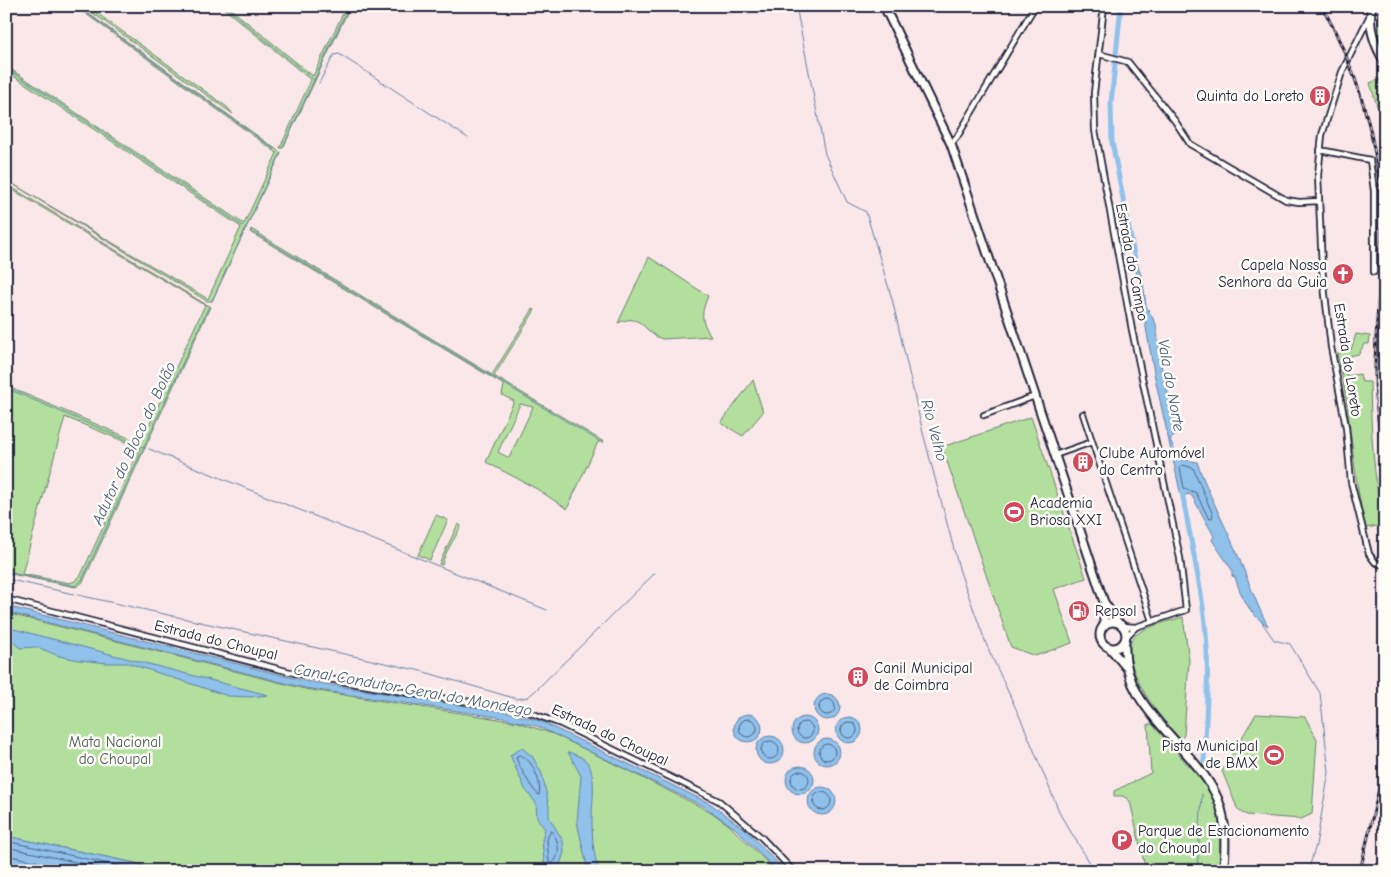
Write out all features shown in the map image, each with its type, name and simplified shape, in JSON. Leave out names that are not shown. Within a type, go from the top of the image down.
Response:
[{"type":"main road","points":[[884,6],[951,144],[1104,602],[1120,624],[1125,638],[1126,668]]},
{"type":"main road","points":[[1371,10],[1372,34],[1376,48],[1385,63]]},
{"type":"main road","points":[[1104,602],[1104,626],[1100,638],[1126,668],[1146,710],[1209,783],[1221,808],[1225,826],[1224,871]]},
{"type":"main road","points":[[1104,626],[1110,623],[1120,624]]},
{"type":"main road","points":[[1108,647],[1116,647],[1125,638]]},
{"type":"street","points":[[951,144],[1035,6]]},
{"type":"street","name":"Estrada do Campo","points":[[1104,6],[1094,107],[1099,157],[1163,486],[1180,558],[1186,610],[1152,621]]},
{"type":"street","name":"Estrada do Loreto","points":[[1371,10],[1342,72],[1322,135],[1319,201],[1322,268],[1331,347],[1346,427],[1351,482],[1369,554],[1375,562],[1385,566]]},
{"type":"street","points":[[1099,54],[1128,62],[1175,121],[1190,144],[1286,200],[1299,202],[1319,201]]},
{"type":"street","points":[[1320,150],[1370,160],[1374,192],[1374,272]]},
{"type":"street","points":[[984,415],[1035,396]]},
{"type":"street","points":[[1083,414],[1152,621],[1136,627],[1125,638]]},
{"type":"street","points":[[1055,455],[1092,442]]},
{"type":"street","name":"Estrada do Choupal","points":[[6,598],[294,673],[432,697],[517,708],[561,724],[719,801],[762,838],[793,871]]},
{"type":"street","points":[[1120,624],[1136,627]]},
{"type":"green space","points":[[75,6],[78,6],[281,153],[212,301],[207,301],[6,180],[208,299],[241,227],[6,71],[6,66],[244,224],[277,153]]},
{"type":"green space","points":[[83,6],[87,6],[227,107],[233,114]]},
{"type":"green space","points":[[221,6],[227,6],[313,76],[344,11],[339,6],[348,11],[283,148],[280,148],[311,80]]},
{"type":"green space","points":[[1379,6],[1385,6],[1385,48],[1379,33]]},
{"type":"green space","points":[[1380,79],[1385,92],[1385,103],[1377,106],[1370,83]]},
{"type":"green space","points":[[6,184],[210,307],[83,582],[76,587],[6,573],[6,386],[131,439],[139,439],[146,432],[205,305],[6,186]],"holes":[[[65,417],[140,448],[81,575],[70,583],[22,574]]]},
{"type":"green space","points":[[251,229],[492,375],[533,309],[535,310],[494,376],[604,442],[598,442],[567,509],[537,489],[486,462],[514,401],[502,395],[504,385],[250,232]],"holes":[[[520,404],[533,407],[509,458],[498,452]]]},
{"type":"green space","points":[[649,257],[708,296],[704,307],[703,321],[711,336],[663,339],[657,337],[643,325],[633,320],[618,323]]},
{"type":"green space","points":[[1356,334],[1370,336],[1369,344],[1364,344],[1359,354],[1344,357],[1347,376],[1360,374],[1362,382],[1370,382],[1375,472],[1384,525],[1366,528],[1357,485],[1346,397],[1337,354],[1351,350]]},
{"type":"green space","points":[[753,380],[763,412],[743,436],[721,423]]},
{"type":"green space","name":"Academia Briosa XXI","points":[[1031,417],[1086,578],[1054,589],[1072,643],[1035,656],[1011,647],[942,447]]},
{"type":"green space","points":[[436,515],[448,520],[430,560],[418,555]]},
{"type":"green space","points":[[458,524],[461,526],[442,565],[439,564]]},
{"type":"green space","name":"Mata Nacional do Choupal","points":[[6,613],[305,689],[518,722],[556,735],[711,812],[729,825],[776,871],[156,871],[135,863],[6,836]]},
{"type":"green space","points":[[1183,617],[1189,660],[1184,735],[1181,739],[1163,720],[1144,691],[1131,661],[1130,647],[1134,637],[1143,630]]},
{"type":"green space","name":"Pista Municipal de BMX","points":[[1256,714],[1305,717],[1317,739],[1312,814],[1301,819],[1247,815],[1238,810],[1222,771]]},
{"type":"green space","points":[[1148,724],[1152,724],[1207,787],[1217,806],[1220,818],[1221,871],[1146,871],[1130,801],[1123,796],[1114,796],[1114,791],[1151,773]]},
{"type":"water","points":[[1135,266],[1138,266],[1143,282],[1146,306],[1156,324],[1163,378],[1181,432],[1170,439],[1178,459],[1197,462],[1268,626],[1256,617],[1247,605],[1235,577],[1232,576],[1232,570],[1212,540],[1214,536],[1192,496],[1189,494],[1181,496],[1155,378]]},
{"type":"water","name":"Canal Condutor Geral do Mondego","points":[[6,606],[305,681],[506,712],[540,721],[711,804],[747,831],[785,871],[777,871],[736,829],[705,807],[537,726],[504,718],[305,688],[6,612]]},
{"type":"water","points":[[6,627],[268,695],[251,697],[228,696],[128,663],[79,660],[59,656],[37,647],[20,648],[12,641],[6,640]]},
{"type":"water","points":[[827,694],[836,698],[840,707],[836,716],[827,720],[818,716],[814,707],[818,698]]},
{"type":"water","points":[[748,714],[758,718],[762,728],[758,738],[748,742],[738,738],[734,728],[738,718]]},
{"type":"water","points":[[805,717],[814,721],[818,730],[814,739],[805,743],[796,739],[792,730],[796,721]]},
{"type":"water","points":[[849,717],[858,721],[862,730],[858,739],[849,743],[840,739],[836,730],[840,721]]},
{"type":"water","points":[[770,736],[780,740],[784,750],[780,760],[770,764],[760,760],[756,750],[760,740]]},
{"type":"water","points":[[827,739],[836,743],[840,752],[836,761],[827,765],[818,761],[814,752],[818,743]]},
{"type":"water","points":[[522,748],[532,756],[542,774],[549,806],[549,817],[563,841],[564,852],[558,871],[545,871],[542,840],[545,829],[537,818],[536,803],[525,789],[510,755]]},
{"type":"water","points":[[568,752],[584,759],[592,773],[593,838],[595,858],[599,871],[588,871],[577,822],[581,776]]},
{"type":"water","points":[[800,766],[810,770],[814,780],[810,790],[800,794],[790,790],[786,780],[790,770]]},
{"type":"water","points":[[822,787],[832,791],[836,801],[832,811],[822,815],[812,811],[808,801],[812,791]]},
{"type":"water","points":[[6,836],[135,863],[156,871],[6,871]]},
{"type":"waterway","points":[[77,6],[274,149]]},
{"type":"waterway","points":[[224,6],[314,80]]},
{"type":"waterway","name":"Rio Velho","points":[[796,6],[825,154],[847,202],[866,212],[892,299],[923,433],[960,572],[987,646],[1023,724],[1061,816],[1095,871]]},
{"type":"waterway","name":"Vala do Norte","points":[[1121,6],[1111,103],[1112,142],[1136,265]]},
{"type":"waterway","name":"Adutor do Bloco do Bolão","points":[[283,147],[346,12]]},
{"type":"waterway","points":[[319,83],[334,55],[339,54],[468,138]]},
{"type":"waterway","points":[[6,68],[246,228]]},
{"type":"waterway","name":"Adutor do Bloco do Bolão","points":[[212,301],[281,152]]},
{"type":"waterway","points":[[251,231],[599,441]]},
{"type":"waterway","name":"Adutor do Bloco do Bolão","points":[[6,572],[75,586],[82,580],[209,306]]},
{"type":"waterway","points":[[6,388],[145,448]]},
{"type":"waterway","points":[[149,449],[547,610]]},
{"type":"waterway","name":"Vala do Norte","points":[[1176,454],[1185,460]]},
{"type":"waterway","points":[[1182,491],[1205,623],[1207,692],[1204,761]]},
{"type":"waterway","points":[[6,579],[421,671],[517,699],[528,697],[535,691],[655,573]]},
{"type":"waterway","name":"Vala do Norte","points":[[1261,621],[1274,640],[1290,644],[1320,693],[1329,772],[1316,845],[1308,871]]},
{"type":"waterway","points":[[1197,871],[1202,794]]},
{"type":"railway","points":[[1322,6],[1355,77],[1370,127],[1379,179],[1382,226],[1375,384],[1385,466]]},
{"type":"railway","points":[[1360,871],[1385,763]]},
{"type":"place","name":"Quinta do Loreto","points":[[1320,96]]},
{"type":"place","name":"Capela Nossa Senhora da Guia","points":[[1343,274]]},
{"type":"place","name":"Clube Automóvel do Centro","points":[[1083,462]]},
{"type":"place","name":"Academia Briosa XXI","points":[[1014,512]]},
{"type":"place","name":"Repsol","points":[[1079,611]]},
{"type":"place","name":"Canil Municipal de Coimbra","points":[[858,677]]},
{"type":"place","name":"Pista Municipal de BMX","points":[[1274,755]]},
{"type":"place","name":"Parque de Estacionamento do Choupal","points":[[1122,840]]}]
